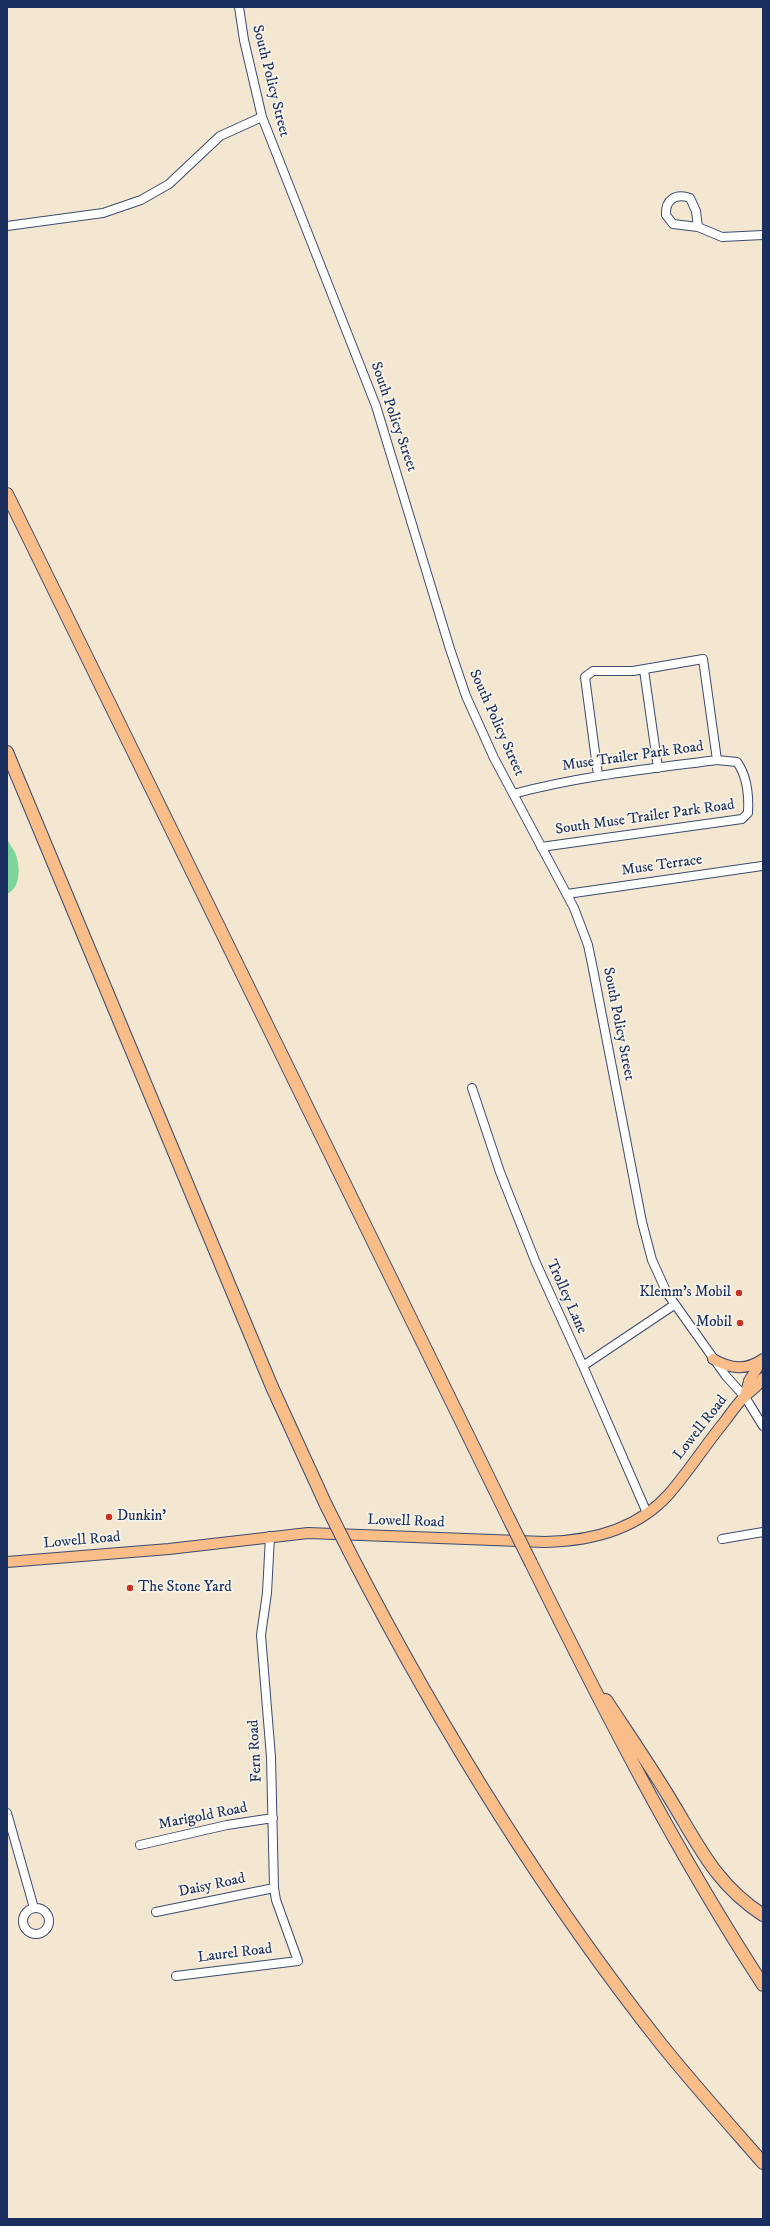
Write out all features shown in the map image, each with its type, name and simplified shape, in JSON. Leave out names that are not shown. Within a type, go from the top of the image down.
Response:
[{"type":"highway","points":[[7,494],[574,1651],[670,1834],[763,1985]]},
{"type":"highway","points":[[7,753],[127,1035],[272,1387],[326,1505],[391,1632],[436,1712],[477,1780],[541,1878],[625,1997],[661,2045],[763,2163]]},
{"type":"highway","points":[[574,1651],[669,1797],[714,1871],[736,1895],[763,1914]]},
{"type":"main road","points":[[713,1359],[724,1365],[739,1368],[748,1367],[763,1358]]},
{"type":"main road","points":[[745,1397],[749,1381],[763,1358]]},
{"type":"main road","points":[[745,1397],[758,1387],[763,1378]]},
{"type":"main road","name":"Lowell Road","points":[[7,1562],[169,1549],[270,1536],[328,1533],[524,1542],[573,1541],[613,1532],[647,1513],[669,1494],[745,1397]]},
{"type":"street","name":"South Policy Street","points":[[239,7],[249,63],[262,117],[376,406],[450,649],[466,696],[491,752],[567,894],[588,945],[649,1251],[660,1281],[674,1305],[713,1359],[745,1397],[763,1426]]},
{"type":"street","points":[[10,226],[107,212],[141,200],[169,184],[220,136],[262,117]]},
{"type":"street","points":[[698,227],[696,211],[690,198],[684,196],[671,199],[666,209],[669,220],[679,226],[698,227],[722,237],[763,235]]},
{"type":"street","name":"Muse Trailer Park Road","points":[[513,794],[557,782],[598,775],[717,760],[703,659],[644,670]]},
{"type":"street","points":[[598,775],[585,677],[593,671],[644,670],[658,768]]},
{"type":"street","name":"South Muse Trailer Park Road","points":[[541,847],[742,819],[748,813],[749,801],[743,770],[737,762],[717,760]]},
{"type":"street","name":"Muse Terrace","points":[[567,894],[762,866]]},
{"type":"street","name":"Trolley Lane","points":[[472,1088],[498,1166],[536,1263],[647,1513]]},
{"type":"street","points":[[583,1366],[674,1305]]},
{"type":"street","points":[[722,1539],[763,1532]]},
{"type":"street","name":"Fern Road","points":[[270,1536],[267,1593],[261,1635],[271,1757],[274,1888],[276,1900],[298,1961]]},
{"type":"street","points":[[7,1813],[34,1908]]},
{"type":"street","name":"Marigold Road","points":[[140,1844],[227,1825],[273,1818]]},
{"type":"street","name":"Daisy Road","points":[[156,1912],[274,1888]]},
{"type":"street","name":"Laurel Road","points":[[176,1976],[298,1961]]},
{"type":"green space","points":[[7,838],[16,855],[19,871],[15,887],[7,894]]},
{"type":"place","name":"Klemm's Mobil","points":[[739,1293]]},
{"type":"place","name":"Mobil","points":[[740,1323]]},
{"type":"place","name":"Dunkin'","points":[[109,1517]]},
{"type":"place","name":"The Stone Yard","points":[[130,1588]]}]
